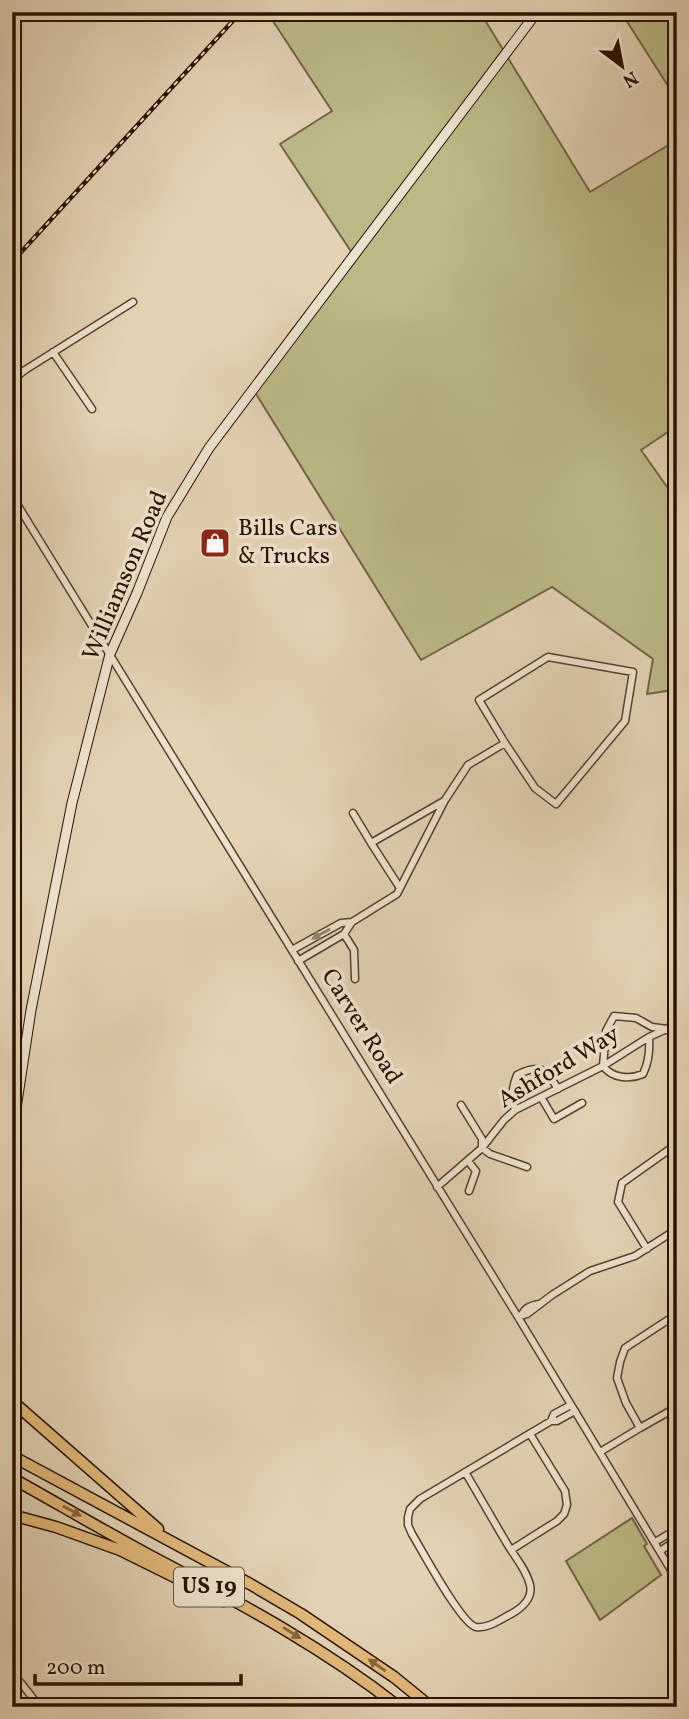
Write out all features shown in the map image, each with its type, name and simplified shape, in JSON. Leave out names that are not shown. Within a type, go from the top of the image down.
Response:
[{"type":"highway","points":[[12,1401],[179,1546]]},
{"type":"highway","name":"US 19","points":[[12,1456],[250,1584],[330,1632],[431,1707]]},
{"type":"highway","name":"US 19","points":[[12,1478],[271,1620],[326,1654],[398,1707]]},
{"type":"highway","points":[[12,1515],[57,1527],[120,1550],[207,1594],[271,1620]]},
{"type":"main road","name":"Williamson Road","points":[[12,1136],[32,1010],[72,803],[110,654],[167,517],[209,448],[537,12]]},
{"type":"street","points":[[12,380],[133,302]]},
{"type":"street","points":[[53,352],[92,409]]},
{"type":"street","name":"Carver Road","points":[[12,496],[437,1187],[520,1316],[677,1580]]},
{"type":"street","points":[[12,522],[22,512]]},
{"type":"street","points":[[548,657],[633,672],[625,721],[555,804],[535,788],[505,743],[479,700],[548,657]]},
{"type":"street","points":[[298,961],[344,934],[352,922],[397,894],[445,800],[468,765],[505,743]]},
{"type":"street","points":[[372,843],[445,800]]},
{"type":"street","points":[[353,813],[400,888]]},
{"type":"street","points":[[292,950],[341,923],[352,922]]},
{"type":"street","points":[[344,934],[354,950],[355,979]]},
{"type":"street","points":[[649,1037],[650,1052],[643,1074],[633,1078],[617,1076],[609,1073],[603,1066],[606,1031],[614,1016],[636,1018],[652,1027],[667,1029],[677,1038]]},
{"type":"street","name":"Ashford Way","points":[[437,1187],[482,1148],[515,1110],[603,1066],[677,1021]]},
{"type":"street","points":[[515,1110],[511,1098],[517,1074],[529,1068],[542,1070],[558,1088]]},
{"type":"street","points":[[541,1097],[555,1119],[582,1103]]},
{"type":"street","points":[[461,1105],[482,1139],[482,1148],[489,1154],[527,1167]]},
{"type":"street","points":[[646,1249],[618,1202],[622,1183],[677,1144]]},
{"type":"street","points":[[468,1161],[476,1171],[469,1191]]},
{"type":"street","points":[[520,1316],[535,1309],[590,1271],[635,1256],[677,1229]]},
{"type":"street","points":[[640,1428],[626,1403],[617,1378],[620,1362],[625,1348],[677,1314]]},
{"type":"street","points":[[600,1452],[677,1407]]},
{"type":"street","points":[[465,1472],[511,1550],[529,1583],[530,1590],[521,1609],[487,1626],[469,1624],[453,1603],[412,1534],[408,1525],[410,1509],[420,1499],[465,1472],[551,1422],[554,1414],[573,1408]]},
{"type":"street","points":[[511,1550],[557,1521],[564,1514],[567,1504],[565,1491],[530,1434]]},
{"type":"street","points":[[655,1542],[677,1529]]},
{"type":"street","points":[[660,1551],[677,1541]]},
{"type":"street","points":[[12,1675],[40,1707]]},
{"type":"shaded area","points":[[267,12],[480,12],[590,192],[677,140],[677,426],[641,450],[677,501],[677,692],[673,690],[647,694],[653,659],[552,587],[421,660],[253,389],[292,330],[354,256],[280,144],[332,111]]},
{"type":"shaded area","points":[[621,12],[677,12],[677,100]]},
{"type":"shaded area","points":[[632,1518],[661,1575],[600,1620],[566,1561]]},
{"type":"railway","points":[[12,262],[241,12]]},
{"type":"place","name":"Bills Cars & Trucks","points":[[215,543]]}]
